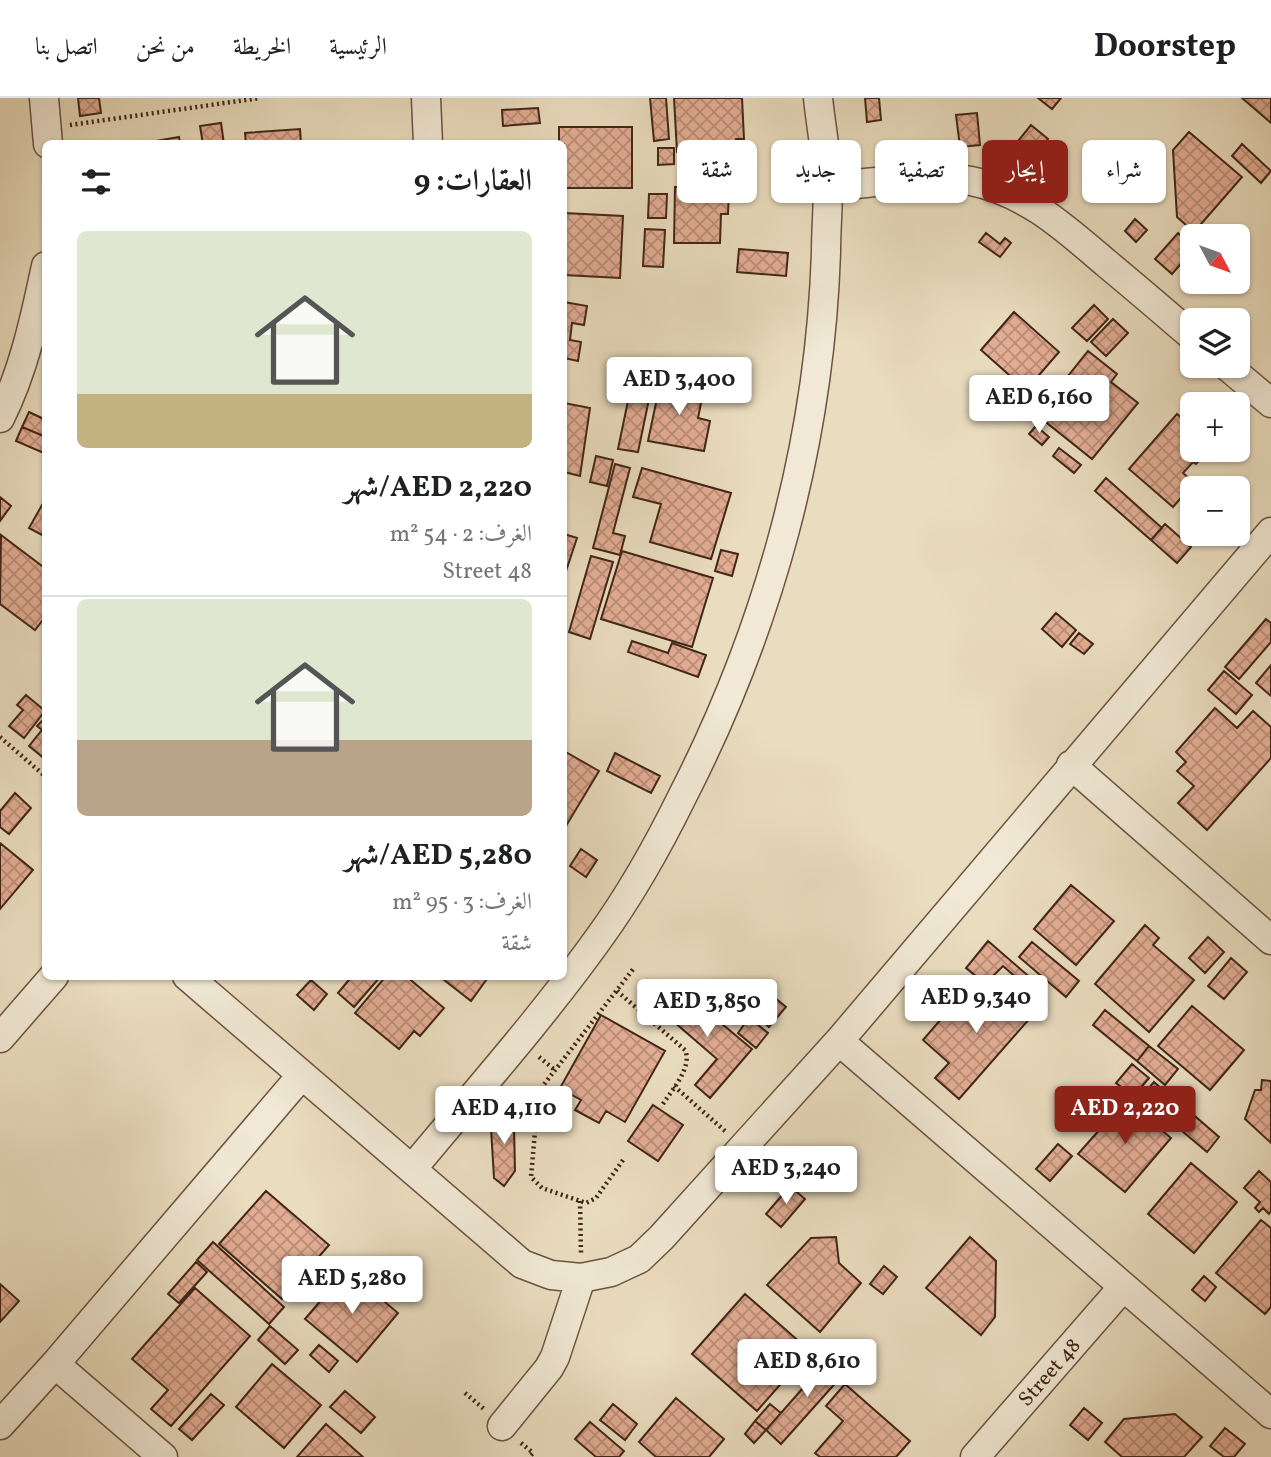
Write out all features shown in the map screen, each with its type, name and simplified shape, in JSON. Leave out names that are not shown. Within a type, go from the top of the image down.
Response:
[{"type":"street","points":[[44,98],[48,136]]},
{"type":"street","points":[[426,98],[428,140]]},
{"type":"street","points":[[818,98],[823,140]]},
{"type":"street","points":[[861,184],[936,178],[970,181],[1002,189],[1032,203],[1059,222],[1180,326]]},
{"type":"street","points":[[567,979],[600,937],[660,840],[712,739],[754,633],[787,524],[810,413],[824,300],[827,203]]},
{"type":"street","points":[[0,418],[10,397],[34,326],[42,286]]},
{"type":"street","points":[[1241,378],[1271,403]]},
{"type":"street","points":[[192,980],[300,1076],[523,1264],[551,1275],[581,1278],[611,1272],[639,1259],[662,1238],[839,1041],[1271,532]]},
{"type":"street","points":[[1072,765],[1271,940]]},
{"type":"street","points":[[0,1038],[51,980]]},
{"type":"street","points":[[412,1169],[567,980]]},
{"type":"street","points":[[839,1041],[1271,1414]]},
{"type":"street","points":[[0,1425],[300,1076]]},
{"type":"street","points":[[502,1426],[555,1357],[581,1278]]},
{"type":"street","name":"Street 48","points":[[975,1457],[1123,1287]]},
{"type":"street","points":[[55,1364],[163,1457]]},
{"type":"path","points":[[48,136],[260,98]]},
{"type":"path","points":[[0,737],[42,774]]},
{"type":"path","points":[[623,1160],[592,1201],[580,1201],[542,1188],[531,1177],[538,1097],[549,1078],[634,968]]},
{"type":"path","points":[[617,991],[685,1051],[688,1063],[661,1107]]},
{"type":"path","points":[[674,1086],[744,1147]]},
{"type":"path","points":[[580,1201],[581,1278]]},
{"type":"building","points":[[78,98],[99,98],[101,113],[80,116]]},
{"type":"building","points":[[650,98],[666,98],[669,139],[654,141]]},
{"type":"building","points":[[674,98],[742,98],[744,139],[677,140],[677,152]]},
{"type":"building","points":[[865,98],[879,98],[881,120],[867,122]]},
{"type":"building","points":[[1038,98],[1061,98],[1052,109]]},
{"type":"building","points":[[1242,98],[1271,98],[1271,123]]},
{"type":"building","points":[[538,108],[540,123],[503,126],[502,110]]},
{"type":"building","points":[[977,113],[980,145],[968,146],[968,140],[959,140],[956,115]]},
{"type":"building","points":[[221,123],[223,140],[202,140],[200,126]]},
{"type":"building","points":[[1031,125],[1048,139],[1047,140],[1019,140]]},
{"type":"building","points":[[559,127],[632,127],[632,188],[567,188],[567,140],[559,140]]},
{"type":"building","points":[[300,129],[301,140],[246,140],[245,133]]},
{"type":"building","points":[[1189,132],[1242,177],[1201,224],[1185,224],[1177,217],[1173,150]]},
{"type":"building","points":[[1242,144],[1271,171],[1261,183],[1232,156]]},
{"type":"building","points":[[658,148],[674,148],[674,164],[658,165]]},
{"type":"building","points":[[675,187],[677,203],[728,203],[728,214],[721,214],[720,243],[674,243]]},
{"type":"building","points":[[649,194],[667,194],[666,218],[648,218]]},
{"type":"building","points":[[567,213],[623,216],[620,278],[567,275]]},
{"type":"building","points":[[1135,219],[1147,230],[1136,242],[1125,231]]},
{"type":"building","points":[[645,229],[665,230],[663,267],[643,266]]},
{"type":"building","points":[[986,233],[1000,244],[1005,238],[1011,243],[1000,257],[979,242]]},
{"type":"building","points":[[1178,233],[1180,235],[1180,265],[1172,274],[1155,259]]},
{"type":"building","points":[[739,249],[788,253],[786,276],[737,272]]},
{"type":"building","points":[[567,303],[587,306],[584,325],[572,323],[570,340],[581,342],[578,361],[567,359]]},
{"type":"building","points":[[1094,305],[1108,319],[1087,341],[1072,328]]},
{"type":"building","points":[[1014,312],[1059,352],[1026,390],[981,350]]},
{"type":"building","points":[[1113,319],[1128,333],[1106,356],[1091,342]]},
{"type":"building","points":[[1088,351],[1117,374],[1111,382],[1138,403],[1092,459],[1037,415]]},
{"type":"building","points":[[661,379],[704,388],[698,418],[710,421],[704,451],[648,441]]},
{"type":"building","points":[[629,396],[649,399],[638,452],[618,449]]},
{"type":"building","points":[[567,404],[590,408],[580,476],[567,473]]},
{"type":"building","points":[[29,412],[42,418],[42,435],[22,427]]},
{"type":"building","points":[[1177,414],[1180,416],[1180,462],[1193,462],[1183,473],[1186,476],[1180,476],[1180,499],[1173,507],[1129,469]]},
{"type":"building","points":[[1036,426],[1049,437],[1042,445],[1029,434]]},
{"type":"building","points":[[22,427],[42,435],[42,452],[16,441]]},
{"type":"building","points":[[1059,448],[1081,465],[1074,473],[1053,456]]},
{"type":"building","points":[[596,456],[613,460],[607,486],[590,482]]},
{"type":"building","points":[[615,464],[630,468],[613,533],[625,536],[620,555],[593,548]]},
{"type":"building","points":[[642,468],[731,493],[711,559],[650,542],[661,504],[633,497]]},
{"type":"building","points":[[1106,478],[1162,528],[1151,540],[1095,491]]},
{"type":"building","points":[[0,497],[11,506],[0,521]]},
{"type":"building","points":[[42,505],[42,535],[29,528]]},
{"type":"building","points":[[1165,524],[1180,537],[1180,546],[1191,547],[1177,563],[1151,540]]},
{"type":"building","points":[[1,535],[42,566],[42,621],[35,630],[0,604]]},
{"type":"building","points":[[567,535],[577,538],[567,568]]},
{"type":"building","points":[[721,550],[738,554],[732,576],[715,571]]},
{"type":"building","points":[[622,551],[713,578],[692,647],[601,619]]},
{"type":"building","points":[[591,556],[613,562],[590,639],[569,632]]},
{"type":"building","points":[[1056,613],[1076,630],[1062,647],[1042,629]]},
{"type":"building","points":[[1266,619],[1271,623],[1271,642],[1239,679],[1225,667]]},
{"type":"building","points":[[1079,633],[1093,644],[1084,654],[1070,644]]},
{"type":"building","points":[[632,641],[668,653],[672,643],[706,655],[698,677],[628,652]]},
{"type":"building","points":[[1271,665],[1271,696],[1256,683]]},
{"type":"building","points":[[1224,671],[1252,695],[1236,714],[1208,690]]},
{"type":"building","points":[[26,695],[42,708],[42,715],[24,738],[9,726],[23,710],[17,705]]},
{"type":"building","points":[[1215,708],[1237,728],[1253,711],[1271,727],[1271,758],[1207,830],[1178,803],[1194,786],[1177,771],[1186,762],[1176,752]]},
{"type":"building","points":[[42,730],[42,757],[29,746]]},
{"type":"building","points":[[567,753],[599,771],[567,824]]},
{"type":"building","points":[[615,753],[660,776],[651,793],[607,771]]},
{"type":"building","points":[[15,793],[31,808],[9,834],[0,827],[0,811]]},
{"type":"building","points":[[0,843],[33,870],[0,909]]},
{"type":"building","points":[[581,849],[597,860],[586,877],[570,866]]},
{"type":"building","points":[[1071,885],[1114,921],[1076,965],[1034,929]]},
{"type":"building","points":[[1145,925],[1159,938],[1153,945],[1194,980],[1149,1032],[1095,984]]},
{"type":"building","points":[[1208,937],[1224,952],[1205,973],[1189,958]]},
{"type":"building","points":[[988,941],[1033,980],[1027,987],[1003,966],[990,979],[986,976],[977,977],[966,968]]},
{"type":"building","points":[[1032,942],[1079,981],[1066,997],[1019,957]]},
{"type":"building","points":[[1231,958],[1247,972],[1224,999],[1208,986]]},
{"type":"building","points":[[311,980],[327,994],[314,1010],[297,995]]},
{"type":"building","points":[[349,980],[378,980],[354,1007],[338,993]]},
{"type":"building","points":[[383,980],[411,980],[444,1008],[420,1036],[414,1031],[399,1049],[355,1013]]},
{"type":"building","points":[[444,980],[486,980],[471,1001]]},
{"type":"building","points":[[974,981],[999,1003],[1008,993],[1015,999],[1020,993],[1038,1009],[959,1099],[935,1078],[949,1063],[923,1040]]},
{"type":"building","points":[[678,987],[752,1049],[710,1098],[695,1085],[717,1059],[659,1009]]},
{"type":"building","points":[[764,989],[786,1007],[769,1027],[747,1008]]},
{"type":"building","points":[[1192,1006],[1244,1050],[1210,1090],[1158,1046]]},
{"type":"building","points":[[1105,1010],[1149,1046],[1137,1061],[1093,1025]]},
{"type":"building","points":[[601,1015],[665,1051],[625,1122],[606,1111],[599,1123],[575,1110],[581,1100],[560,1088]]},
{"type":"building","points":[[749,1018],[768,1033],[756,1048],[738,1033]]},
{"type":"building","points":[[1149,1046],[1178,1069],[1165,1085],[1137,1061]]},
{"type":"building","points":[[1132,1064],[1149,1078],[1137,1092],[1132,1088],[1128,1092],[1116,1083]]},
{"type":"building","points":[[1262,1080],[1271,1081],[1271,1143],[1245,1119],[1255,1090],[1261,1090]]},
{"type":"building","points":[[1154,1082],[1187,1111],[1175,1124],[1142,1096]]},
{"type":"building","points":[[1126,1100],[1171,1138],[1125,1192],[1078,1154]]},
{"type":"building","points":[[653,1105],[683,1125],[658,1161],[628,1141]]},
{"type":"building","points":[[509,1106],[522,1119],[514,1127],[515,1171],[504,1186],[494,1178],[491,1128]]},
{"type":"building","points":[[1189,1111],[1219,1137],[1207,1152],[1176,1126]]},
{"type":"building","points":[[1058,1144],[1072,1156],[1050,1181],[1036,1169]]},
{"type":"building","points":[[1191,1163],[1237,1202],[1194,1253],[1148,1214]]},
{"type":"building","points":[[1259,1171],[1271,1182],[1269,1214],[1263,1208],[1259,1212],[1255,1208],[1260,1202],[1244,1188]]},
{"type":"building","points":[[790,1186],[805,1199],[781,1227],[766,1214]]},
{"type":"building","points":[[266,1191],[329,1245],[282,1299],[219,1244]]},
{"type":"building","points":[[1261,1220],[1271,1228],[1271,1307],[1265,1314],[1216,1273]]},
{"type":"building","points":[[836,1237],[839,1263],[861,1283],[820,1332],[767,1285],[811,1238]]},
{"type":"building","points":[[970,1237],[996,1261],[995,1317],[981,1335],[926,1288]]},
{"type":"building","points":[[213,1242],[284,1307],[269,1324],[197,1260]]},
{"type":"building","points":[[196,1262],[207,1272],[179,1303],[168,1294]]},
{"type":"building","points":[[884,1266],[897,1277],[883,1294],[870,1284]]},
{"type":"building","points":[[347,1270],[398,1313],[357,1362],[305,1319]]},
{"type":"building","points":[[1204,1276],[1216,1287],[1205,1301],[1192,1290]]},
{"type":"building","points":[[0,1284],[19,1301],[0,1322]]},
{"type":"building","points":[[195,1288],[250,1336],[171,1426],[151,1409],[168,1390],[132,1359]]},
{"type":"building","points":[[745,1294],[810,1351],[757,1411],[692,1354]]},
{"type":"building","points":[[270,1326],[298,1350],[285,1364],[258,1340]]},
{"type":"building","points":[[319,1345],[338,1361],[329,1372],[310,1355]]},
{"type":"building","points":[[832,1355],[848,1369],[781,1444],[766,1430]]},
{"type":"building","points":[[272,1364],[321,1405],[284,1448],[236,1407]]},
{"type":"building","points":[[845,1384],[910,1441],[896,1457],[820,1457],[815,1453],[843,1421],[826,1406]]},
{"type":"building","points":[[345,1391],[375,1417],[361,1433],[330,1407]]},
{"type":"building","points":[[211,1394],[224,1405],[192,1440],[179,1429]]},
{"type":"building","points":[[676,1398],[724,1439],[709,1457],[656,1457],[639,1442]]},
{"type":"building","points":[[613,1404],[637,1424],[625,1440],[600,1420]]},
{"type":"building","points":[[770,1404],[781,1413],[766,1430],[755,1421]]},
{"type":"building","points":[[1084,1408],[1102,1423],[1088,1440],[1070,1425]]},
{"type":"building","points":[[1175,1414],[1202,1437],[1184,1457],[1122,1457],[1105,1442],[1124,1419]]},
{"type":"building","points":[[755,1421],[766,1430],[754,1443],[745,1434]]},
{"type":"building","points":[[590,1422],[624,1451],[619,1457],[596,1457],[575,1439]]},
{"type":"building","points":[[326,1424],[363,1457],[297,1457]]},
{"type":"building","points":[[1225,1428],[1245,1444],[1234,1457],[1224,1457],[1210,1446]]}]
